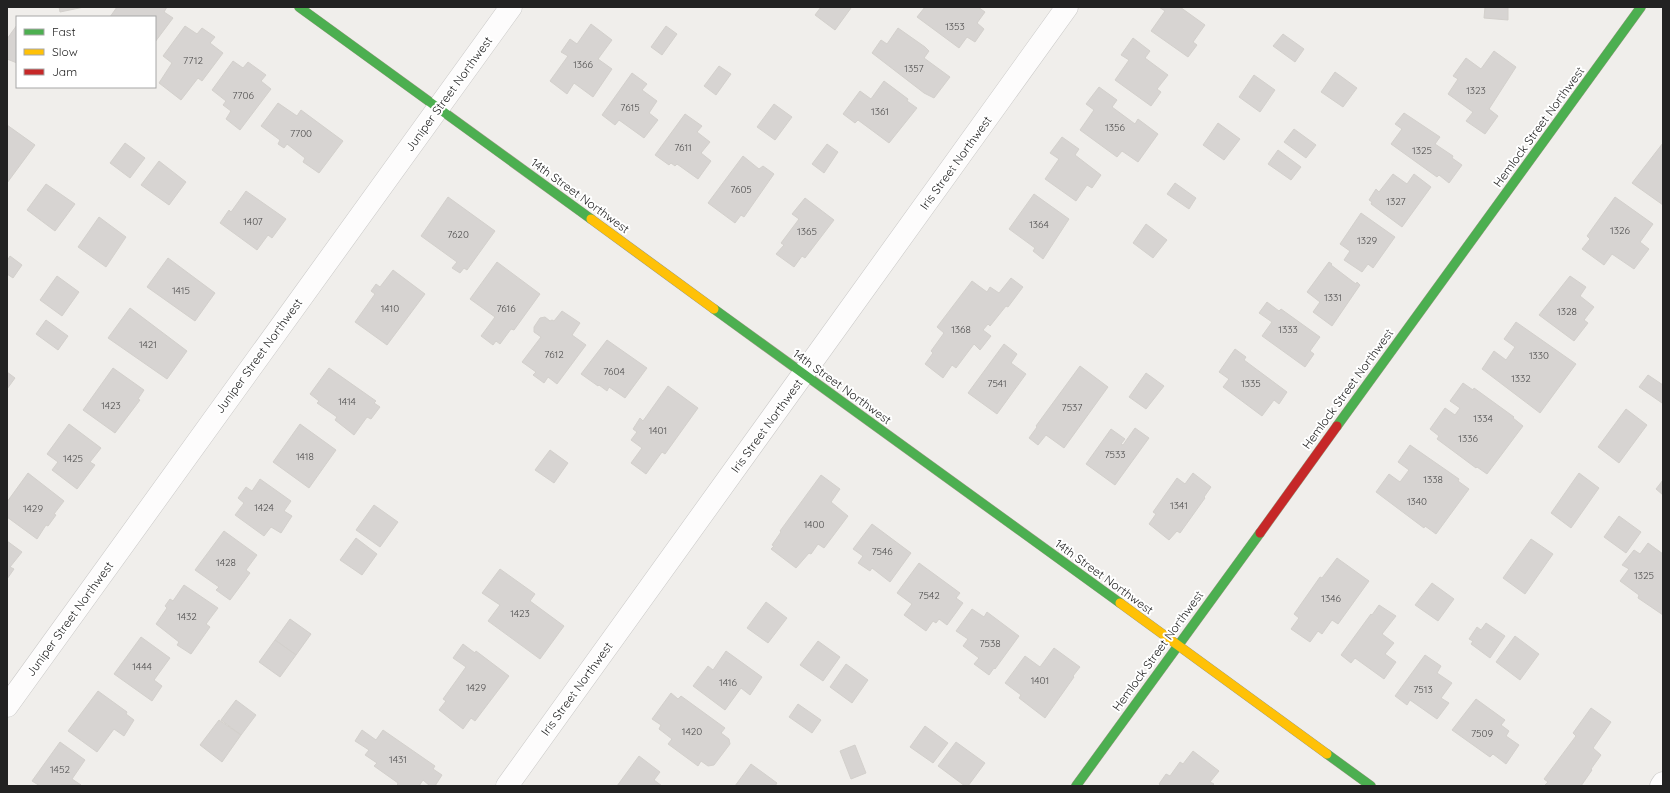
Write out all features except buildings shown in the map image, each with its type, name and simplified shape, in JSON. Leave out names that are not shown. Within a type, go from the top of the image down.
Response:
[{"type":"street","name":"14th Street Northwest","points":[[299,7],[1371,786]]},
{"type":"street","name":"Juniper Street Northwest","points":[[7,706],[511,7]]},
{"type":"street","name":"Iris Street Northwest","points":[[507,786],[1067,7]]},
{"type":"street","name":"Hemlock Street Northwest","points":[[1076,786],[1641,7]]},
{"type":"traffic: fast","points":[[299,7],[591,219]]},
{"type":"traffic: fast","points":[[1337,426],[1641,7]]},
{"type":"traffic: fast","points":[[714,309],[1120,603]]},
{"type":"traffic: fast","points":[[1076,786],[1260,533]]},
{"type":"traffic: fast","points":[[1327,754],[1371,786]]},
{"type":"traffic: slow","points":[[591,219],[714,309]]},
{"type":"traffic: slow","points":[[1120,603],[1327,754]]},
{"type":"traffic: jam","points":[[1260,533],[1337,426]]}]
